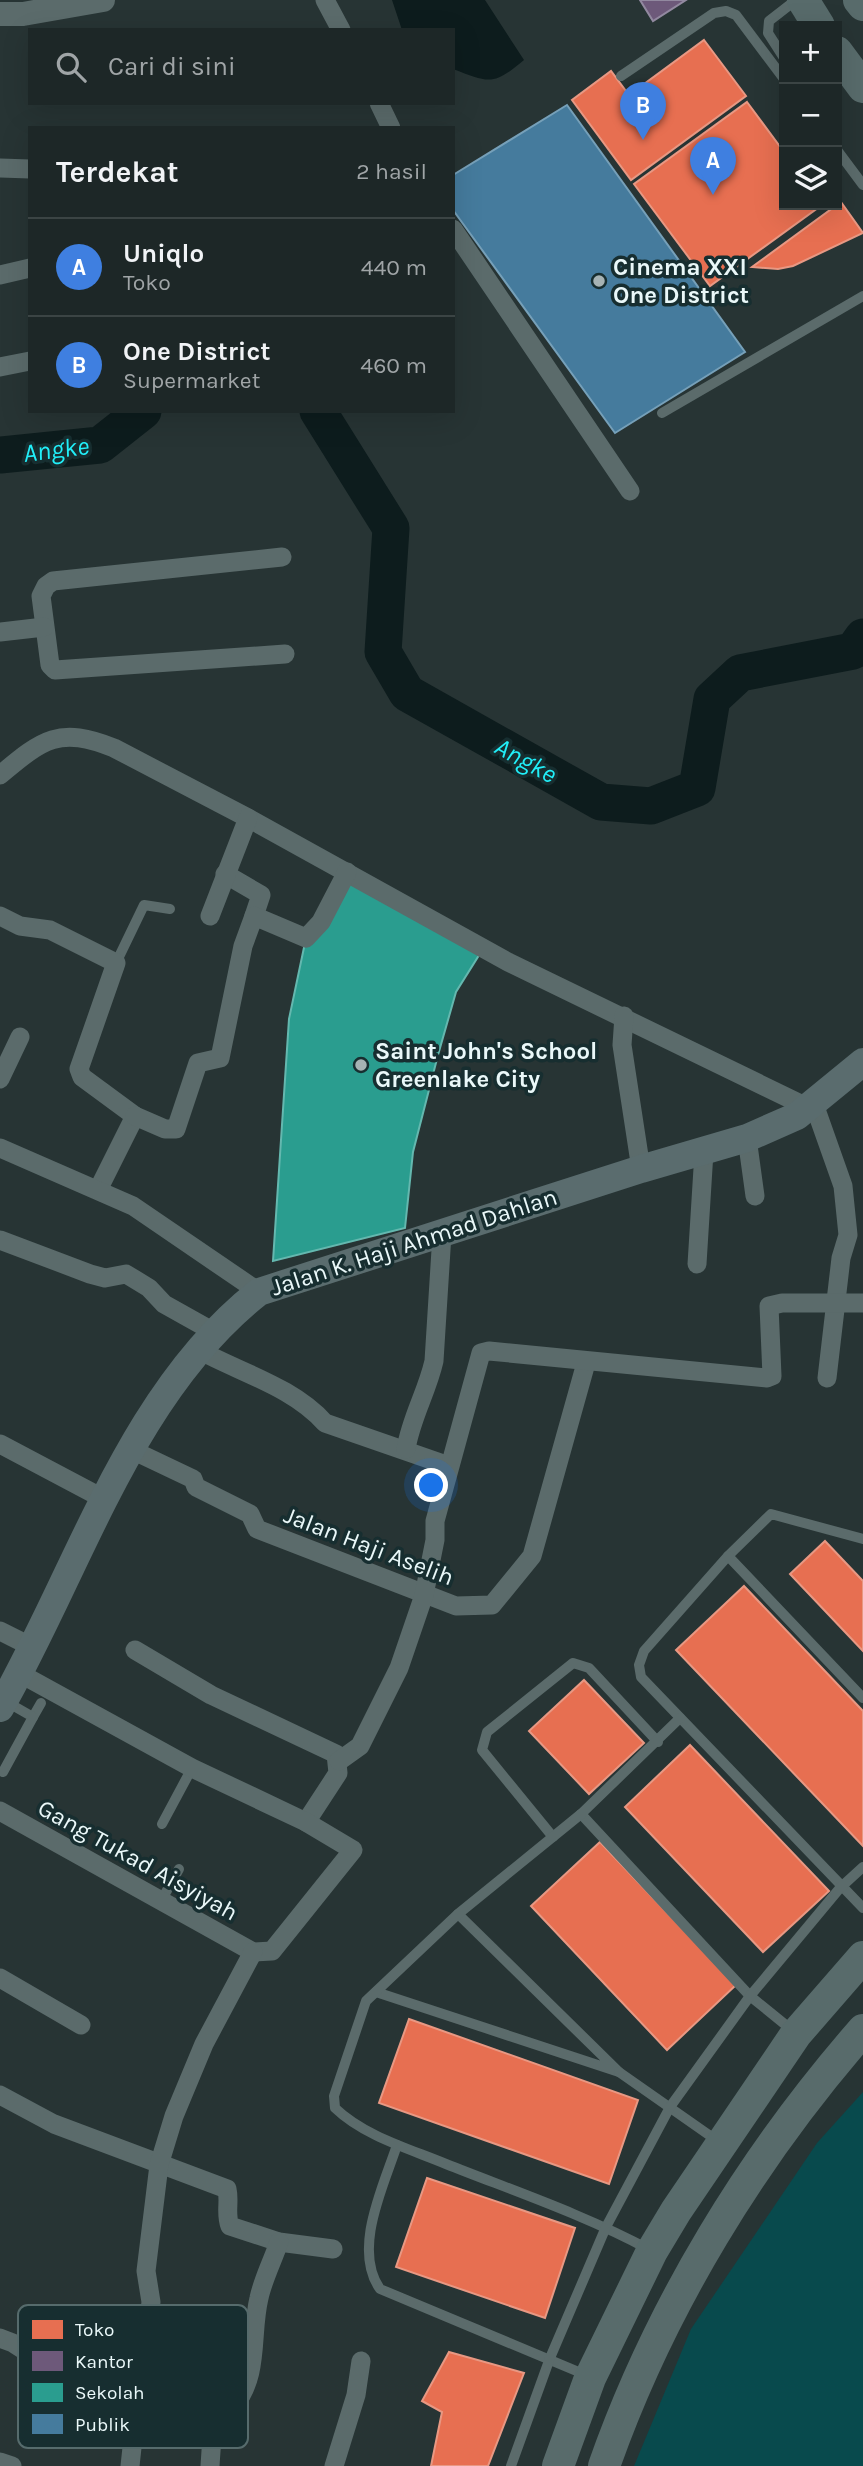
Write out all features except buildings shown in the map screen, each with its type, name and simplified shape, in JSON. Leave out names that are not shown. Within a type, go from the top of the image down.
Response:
[{"type":"main road","points":[[803,0],[816,21]]},
{"type":"main road","points":[[859,0],[863,5]]},
{"type":"main road","points":[[842,59],[863,88]]},
{"type":"main road","name":"Jalan K. Haji Ahmad Dahlan","points":[[2,1705],[104,1499],[132,1450],[207,1341],[260,1292],[641,1169],[747,1138],[781,1125],[816,1101],[860,1063]]},
{"type":"main road","points":[[558,2466],[590,2378],[652,2251],[720,2143],[796,2034],[863,1957]]},
{"type":"main road","points":[[604,2466],[629,2396],[718,2227],[818,2081],[863,2030]]},
{"type":"street","points":[[0,14],[23,14],[103,0]]},
{"type":"street","points":[[325,0],[340,28]]},
{"type":"street","points":[[380,105],[390,126]]},
{"type":"street","points":[[0,168],[28,169]]},
{"type":"street","points":[[455,232],[630,491]]},
{"type":"street","points":[[0,261],[28,262]]},
{"type":"street","points":[[0,275],[28,268]]},
{"type":"street","points":[[0,367],[28,361]]},
{"type":"street","points":[[282,557],[53,581],[46,586],[41,596],[50,665],[62,672],[285,654]]},
{"type":"street","points":[[0,632],[44,627]]},
{"type":"street","points":[[0,775],[38,744],[54,737],[73,736],[114,748],[248,818],[509,962],[816,1101],[843,1186],[848,1235],[841,1258],[827,1378]]},
{"type":"street","points":[[210,916],[248,818]]},
{"type":"street","points":[[254,916],[306,938],[321,922],[347,872]]},
{"type":"street","points":[[0,916],[20,926],[50,930],[116,963],[79,1069],[82,1077],[135,1116],[165,1129],[176,1129],[199,1061],[219,1058],[243,946],[261,895],[226,874]]},
{"type":"street","points":[[624,1016],[622,1045],[641,1169]]},
{"type":"street","points":[[0,1079],[20,1037]]},
{"type":"street","points":[[98,1190],[135,1116]]},
{"type":"street","points":[[747,1138],[755,1196]]},
{"type":"street","points":[[0,1148],[133,1206],[260,1292]]},
{"type":"street","points":[[697,1264],[704,1152]]},
{"type":"street","points":[[406,1449],[410,1427],[434,1362],[442,1234]]},
{"type":"street","points":[[0,1240],[90,1274],[105,1278],[126,1274],[149,1288],[207,1341],[314,1411],[325,1423],[449,1466]]},
{"type":"street","points":[[339,1761],[360,1746],[399,1668],[424,1595],[435,1540],[435,1521],[481,1353],[489,1351],[586,1363],[768,1378],[772,1376],[769,1306],[782,1303],[863,1303]]},
{"type":"street","name":"Jalan Haji Aselih","points":[[132,1450],[192,1479],[196,1487],[250,1514],[257,1529],[456,1606],[492,1605],[532,1556],[586,1363]]},
{"type":"street","points":[[0,1444],[104,1499]]},
{"type":"street","points":[[0,1631],[32,1647]]},
{"type":"street","points":[[135,1650],[211,1695],[328,1748],[339,1761],[338,1773],[306,1822]]},
{"type":"street","points":[[19,1673],[192,1768],[306,1822],[349,1845],[353,1850],[351,1856],[272,1951],[253,1952],[204,2044],[174,2116],[159,2165],[146,2271],[151,2305]]},
{"type":"street","name":"Gang Tukad Aisyiyah","points":[[0,1811],[253,1952]]},
{"type":"street","points":[[0,1978],[81,2025]]},
{"type":"street","points":[[0,2095],[54,2124],[227,2189],[227,2218],[230,2226],[279,2242],[333,2249]]},
{"type":"street","points":[[248,2377],[253,2364],[259,2294],[279,2242]]},
{"type":"street","points":[[0,2338],[18,2346]]},
{"type":"street","points":[[334,2466],[356,2395],[361,2361]]},
{"type":"street","points":[[130,2466],[132,2448]]},
{"type":"street","points":[[209,2466],[211,2448]]},
{"type":"street","points":[[0,2462],[12,2466]]},
{"type":"lane","points":[[779,50],[768,33],[769,21],[796,0]]},
{"type":"lane","points":[[621,76],[714,13],[726,11],[736,15],[779,72]]},
{"type":"lane","points":[[842,157],[863,185]]},
{"type":"lane","points":[[662,413],[863,296]]},
{"type":"lane","points":[[116,963],[144,905],[170,909]]},
{"type":"lane","points":[[863,1539],[771,1514],[728,1556],[644,1651],[639,1665],[641,1676],[840,1888],[863,1908]]},
{"type":"lane","points":[[728,1556],[863,1698]]},
{"type":"lane","points":[[553,1837],[482,1750],[487,1732],[566,1667],[580,1664],[589,1668],[658,1742]]},
{"type":"lane","points":[[3,1772],[41,1703]]},
{"type":"lane","points":[[2,1705],[33,1717]]},
{"type":"lane","points":[[652,2251],[606,2227],[397,2145],[344,2117],[335,2109],[334,2096],[366,2001],[458,1914],[581,1814],[680,1718]]},
{"type":"lane","points":[[162,1824],[192,1768]]},
{"type":"lane","points":[[581,1814],[750,1996],[796,2034]]},
{"type":"lane","points":[[510,2466],[550,2358],[606,2227],[670,2107],[750,1996],[840,1888],[863,1867]]},
{"type":"lane","points":[[161,1901],[178,1869]]},
{"type":"lane","points":[[458,1914],[619,2073],[720,2143]]},
{"type":"lane","points":[[376,1992],[619,2073]]},
{"type":"lane","points":[[397,2145],[376,2208],[370,2244],[373,2278],[380,2289],[550,2358],[590,2378]]},
{"type":"shaded area","points":[[392,0],[485,0],[524,60],[498,78],[491,80],[475,77],[455,70],[455,28],[401,28]]},
{"type":"shaded area","points":[[863,2092],[863,2466],[634,2466],[691,2329],[817,2143]]},
{"type":"waterway","name":"Angke","points":[[0,455],[100,445],[140,413]]},
{"type":"waterway","name":"Angke","points":[[319,413],[391,528],[383,652],[407,693],[601,802],[651,806],[697,788],[712,699],[740,673],[853,651],[863,637]]},
{"type":"place","name":"One District","points":[[643,140]]},
{"type":"place","name":"Uniqlo","points":[[713,195]]},
{"type":"place","name":"Cinema XXI One District","points":[[599,281]]},
{"type":"place","name":"Saint John's School Greenlake City","points":[[361,1065]]}]
